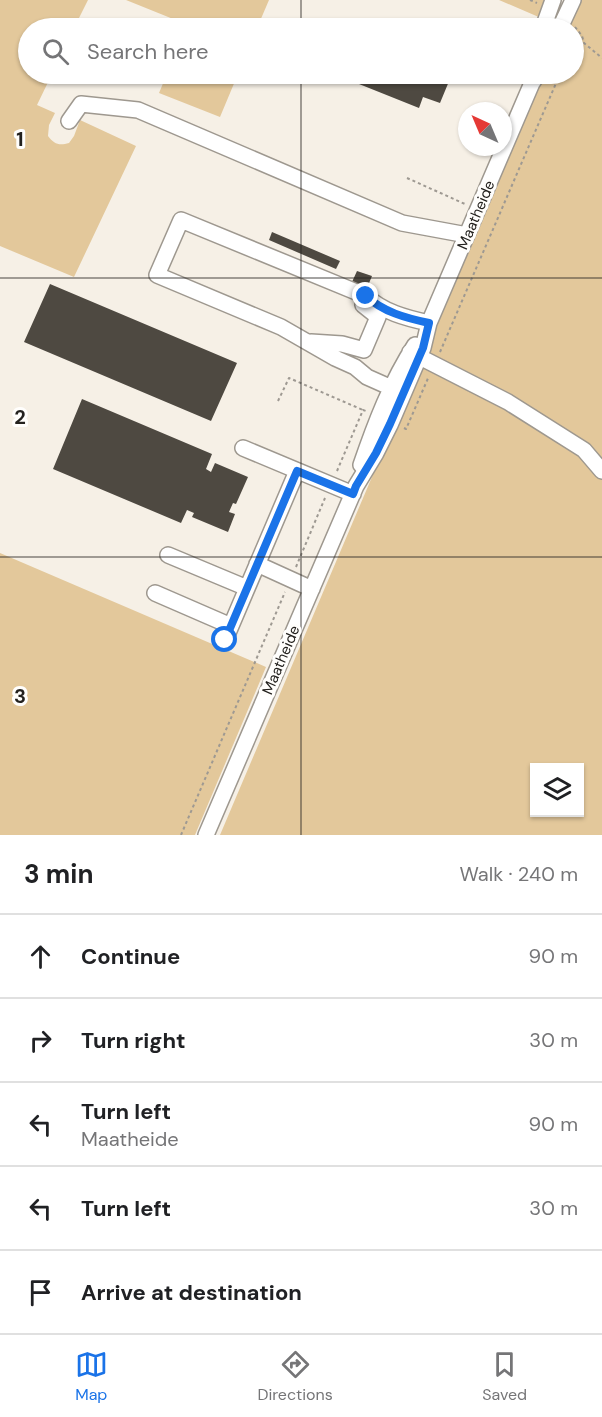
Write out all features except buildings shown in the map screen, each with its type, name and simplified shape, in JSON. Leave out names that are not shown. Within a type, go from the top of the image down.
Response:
[{"type":"street","points":[[547,18],[554,0]]},
{"type":"street","points":[[565,18],[573,0]]},
{"type":"street","name":"Maatheide","points":[[206,835],[354,490],[376,453],[398,390],[532,84]]},
{"type":"street","points":[[69,121],[81,104],[138,110],[402,223],[467,235]]},
{"type":"street","points":[[398,390],[367,377],[351,376],[331,367],[308,343],[280,327],[157,275],[181,220],[327,280],[341,296],[429,323]]},
{"type":"street","points":[[308,343],[342,344],[364,350],[378,317],[368,304]]},
{"type":"street","points":[[414,354],[508,402],[584,450],[602,471]]},
{"type":"street","points":[[243,448],[297,471],[354,490]]},
{"type":"street","points":[[155,593],[228,633],[297,471]]},
{"type":"street","points":[[168,555],[247,588]]},
{"type":"street","points":[[257,564],[312,589]]},
{"type":"path","points":[[407,178],[478,210]]},
{"type":"path","points":[[426,187],[429,181]]},
{"type":"path","points":[[278,401],[289,378],[363,410]]},
{"type":"shaded area","points":[[0,0],[88,0],[79,18],[18,18],[18,84],[47,84],[37,105],[55,113],[49,125],[48,136],[57,144],[69,143],[80,120],[136,146],[74,277],[0,246]]},
{"type":"shaded area","points":[[126,0],[269,0],[261,18],[171,18]]},
{"type":"shaded area","points":[[499,0],[549,0],[541,18]]},
{"type":"shaded area","points":[[580,0],[602,0],[602,835],[220,835],[508,156],[512,156],[512,147],[539,84],[584,84],[584,18],[569,18]]},
{"type":"shaded area","points":[[163,84],[234,84],[220,117],[159,93]]},
{"type":"shaded area","points":[[0,553],[266,667],[195,835],[0,835]]},
{"type":"route","points":[[225,640],[297,471],[353,494],[390,424],[423,348],[429,323],[404,317],[375,305],[366,296]]}]
